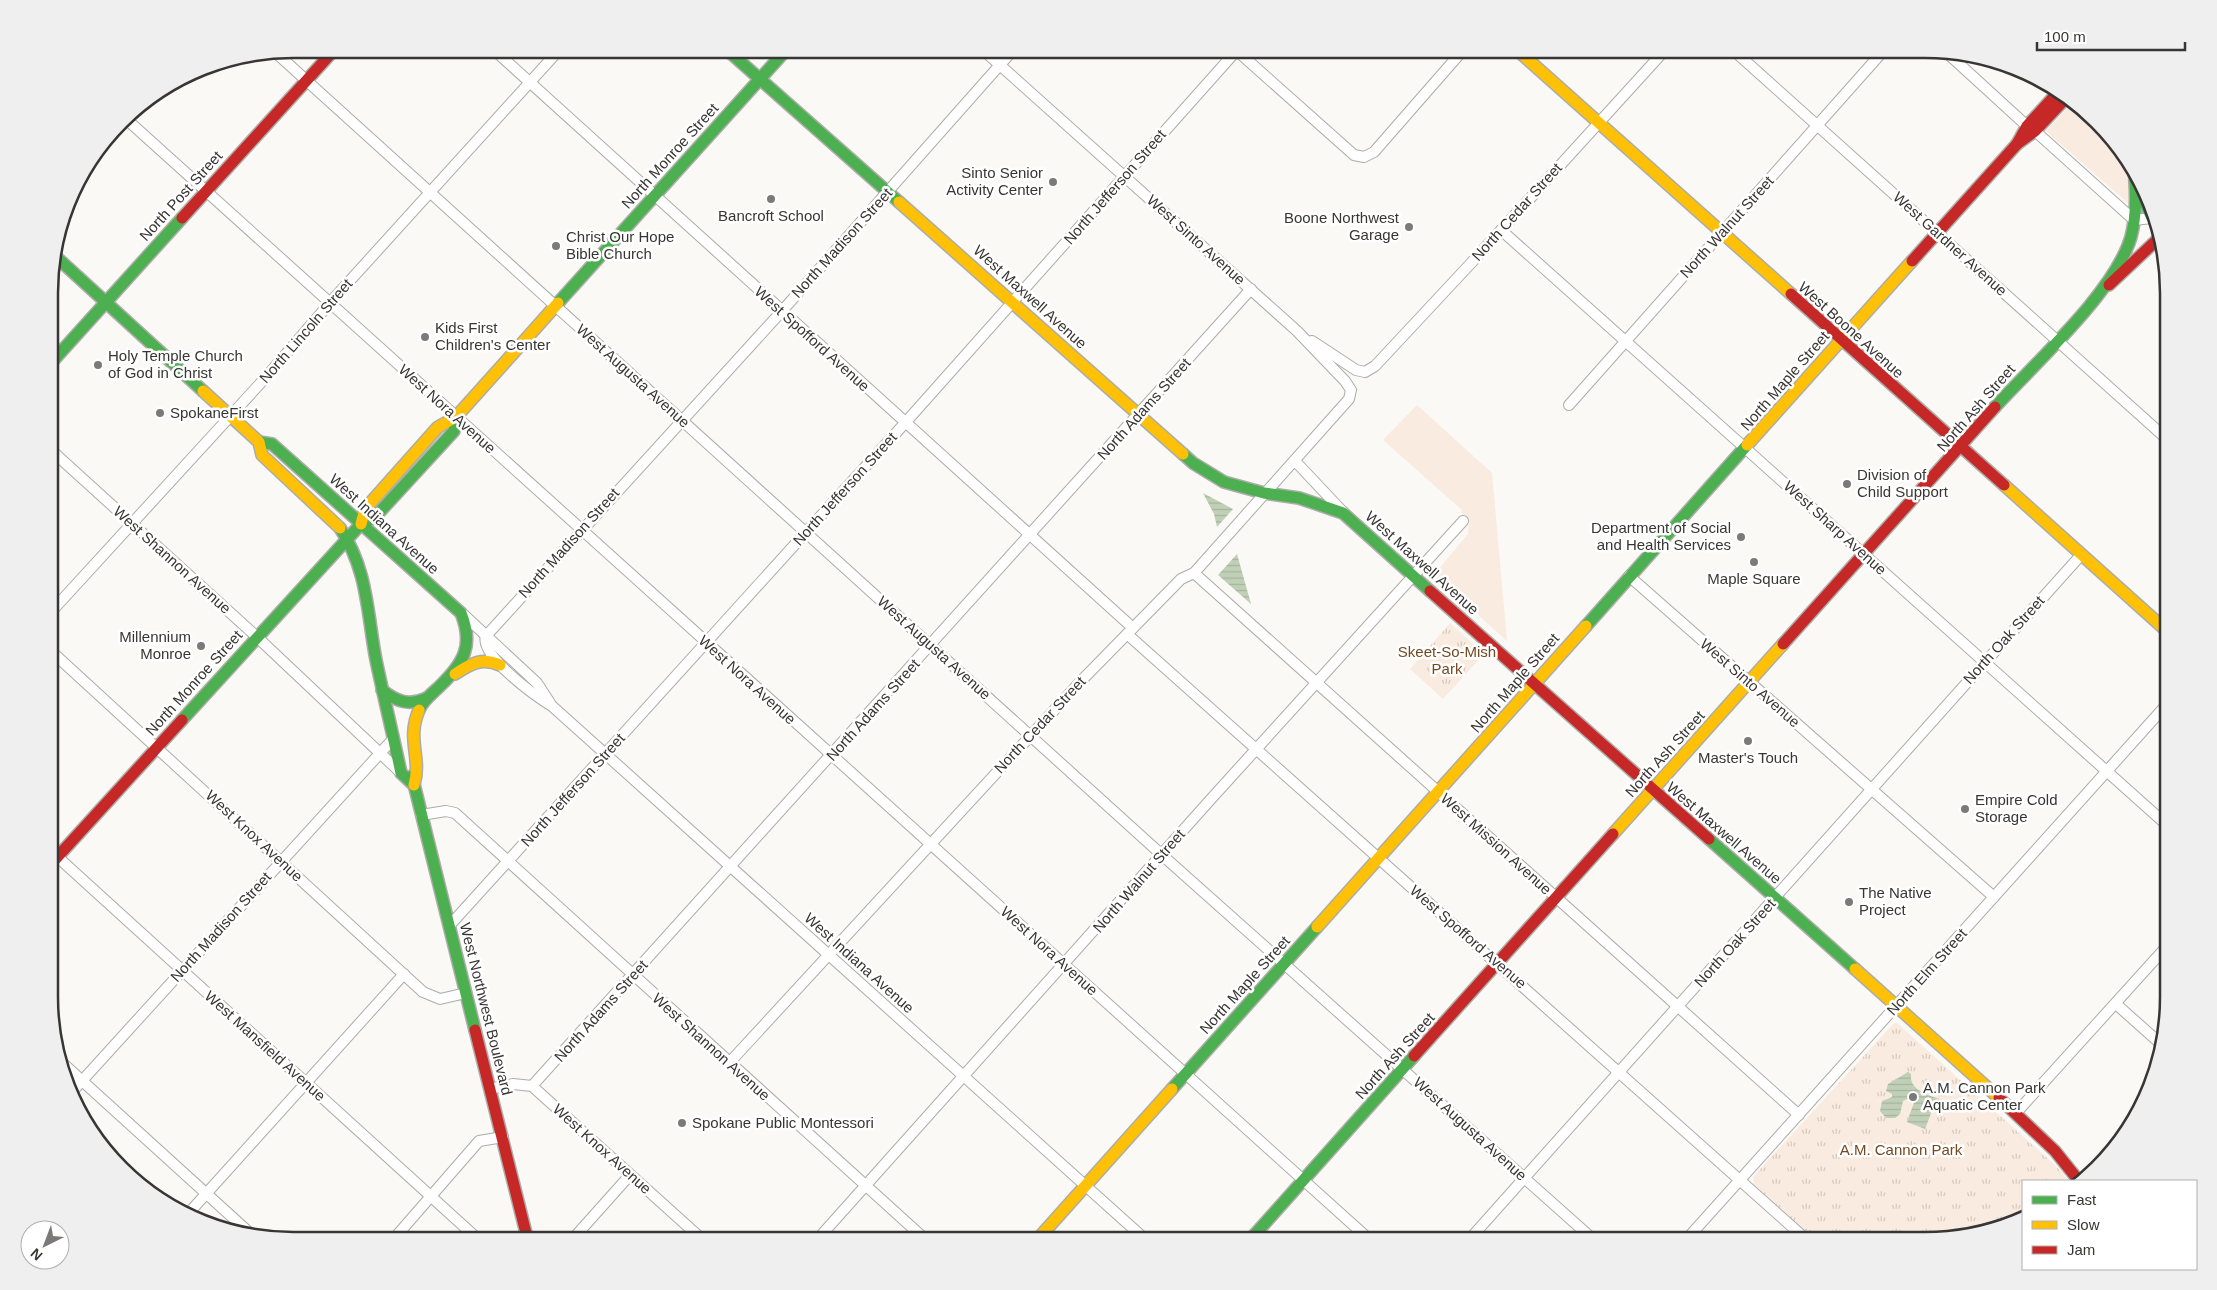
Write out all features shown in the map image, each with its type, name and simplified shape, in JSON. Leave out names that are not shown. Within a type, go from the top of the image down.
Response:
[{"type":"main road","name":"North Post Street","points":[[58,355],[327,58]]},
{"type":"main road","name":"West Maxwell Avenue","points":[[736,58],[1014,302],[1193,463],[1224,482],[1264,493],[1299,498],[1343,512],[2016,1113],[2055,1151],[2076,1177]]},
{"type":"main road","name":"North Monroe Street","points":[[58,852],[361,524],[375,517],[454,431],[456,417],[779,58]]},
{"type":"main road","name":"West Boone Avenue","points":[[1526,58],[2160,625]]},
{"type":"main road","name":"North Maple Street","points":[[1044,1232],[2031,128],[2055,97]]},
{"type":"main road","name":"North Maple Street","points":[[2031,128],[2062,102]]},
{"type":"main road","points":[[2134,220],[2136,190]]},
{"type":"main road","name":"North Ash Street","points":[[2105,289],[2126,252],[2134,220]]},
{"type":"main road","name":"North Ash Street","points":[[1258,1232],[2056,341],[2105,289],[2154,245]]},
{"type":"main road","name":"West Indiana Avenue","points":[[60,261],[259,442],[272,444],[461,613]]},
{"type":"main road","name":"West Indiana Avenue","points":[[259,442],[262,455],[336,522],[348,538]]},
{"type":"main road","points":[[348,538],[364,580],[382,690],[401,773],[414,785]]},
{"type":"main road","name":"West Northwest Boulevard","points":[[461,613],[468,630],[465,654],[418,711],[413,727],[412,740],[418,767],[414,785],[526,1232]]},
{"type":"main road","points":[[442,684],[478,660],[490,660],[500,665]]},
{"type":"main road","points":[[382,690],[392,699],[404,704],[415,704],[431,695]]},
{"type":"main road","points":[[393,739],[399,740],[405,745],[414,785]]},
{"type":"street","name":"West Augusta Avenue","points":[[281,58],[1162,855],[1585,1232]]},
{"type":"street","name":"West Spofford Avenue","points":[[503,58],[1030,536],[1256,749],[1798,1232]]},
{"type":"street","name":"North Lincoln Street","points":[[58,604],[552,58]]},
{"type":"street","name":"West Sinto Avenue","points":[[992,58],[1297,331],[1351,390]]},
{"type":"street","name":"North Madison Street","points":[[486,636],[681,419],[782,311],[1006,58]]},
{"type":"street","name":"North Jefferson Street","points":[[450,925],[906,423],[1229,58]]},
{"type":"street","points":[[1245,58],[1354,154],[1364,157],[1374,152],[1456,58]]},
{"type":"street","name":"North Cedar Street","points":[[1365,372],[1375,366],[1658,58]]},
{"type":"street","name":"West Gardner Avenue","points":[[1742,58],[2160,433]]},
{"type":"street","name":"North Walnut Street","points":[[1568,405],[1877,58]]},
{"type":"street","points":[[1954,60],[2134,220],[2148,220]]},
{"type":"street","name":"West Nora Avenue","points":[[130,123],[329,304],[1361,1232]]},
{"type":"street","name":"West Sharp Avenue","points":[[1501,230],[2160,819]]},
{"type":"street","name":"North Adams Street","points":[[532,1086],[1140,415],[1251,289]]},
{"type":"street","name":"West Sinto Avenue","points":[[1297,331],[1356,370],[1365,372]]},
{"type":"street","name":"North Cedar Street","points":[[729,1063],[1031,735],[1184,576],[1194,573],[1349,399],[1351,390]]},
{"type":"street","name":"West Shannon Avenue","points":[[58,456],[257,637],[381,752],[401,773]]},
{"type":"street","name":"West Maxwell Avenue","points":[[1294,461],[1343,512]]},
{"type":"street","name":"North Walnut Street","points":[[824,1232],[1256,749],[1463,521]]},
{"type":"street","name":"North Oak Street","points":[[1476,1232],[2081,555]]},
{"type":"street","name":"West Mission Avenue","points":[[1194,573],[1799,1115]]},
{"type":"street","name":"West Sinto Avenue","points":[[1629,576],[1994,897]]},
{"type":"street","name":"West Indiana Avenue","points":[[461,613],[537,683],[552,706]]},
{"type":"street","name":"West Indiana Avenue","points":[[486,636],[486,644],[500,665],[529,692],[552,706],[1137,1232]]},
{"type":"street","name":"West Knox Avenue","points":[[58,657],[423,992],[440,999],[466,992]]},
{"type":"street","name":"North Elm Street","points":[[1693,1232],[2160,712]]},
{"type":"street","name":"North Madison Street","points":[[75,1088],[393,739]]},
{"type":"street","name":"West Shannon Avenue","points":[[421,816],[446,811],[455,813],[917,1232]]},
{"type":"street","name":"West Mansfield Avenue","points":[[58,861],[182,971],[470,1232]]},
{"type":"street","points":[[2016,1113],[2160,954]]},
{"type":"street","points":[[193,1210],[404,974]]},
{"type":"street","points":[[2116,1004],[2156,1039]]},
{"type":"street","points":[[69,1068],[243,1227]]},
{"type":"street","points":[[490,1089],[513,1084],[532,1086]]},
{"type":"street","name":"West Knox Avenue","points":[[532,1086],[694,1232]]},
{"type":"street","points":[[400,1232],[479,1141],[503,1138]]},
{"type":"street","points":[[579,1232],[630,1175]]},
{"type":"green space","points":[[2069,107],[2091,126],[2111,149],[2129,176],[2129,204],[2046,131]]},
{"type":"green space","points":[[1417,405],[1492,473],[1507,641],[1434,575],[1468,534],[1469,523],[1461,512],[1462,510],[1383,440]]},
{"type":"green space","name":"Skeet-So-Mish Park","points":[[1450,623],[1484,654],[1443,699],[1410,669]]},
{"type":"green space","name":"A.M. Cannon Park","points":[[1894,1023],[1897,1023],[2055,1165],[2068,1180],[2022,1180],[2022,1211],[2000,1220],[1970,1228],[1940,1232],[1806,1232],[1754,1185],[1753,1177]]},
{"type":"shaded area","points":[[1203,493],[1233,509],[1217,527],[1214,514]]},
{"type":"shaded area","points":[[1237,554],[1251,604],[1218,575]]},
{"type":"shaded area","points":[[1908,1072],[1911,1074],[1911,1080],[1918,1090],[1948,1102],[1941,1114],[1933,1108],[1925,1129],[1907,1122],[1915,1100],[1907,1099],[1903,1101],[1900,1114],[1895,1118],[1886,1118],[1880,1111],[1882,1101],[1892,1097],[1892,1094],[1886,1091],[1888,1084]]},
{"type":"traffic: fast","points":[[736,58],[899,202]]},
{"type":"traffic: fast","points":[[558,303],[779,58]]},
{"type":"traffic: fast","points":[[1995,407],[2072,326],[2109,281],[2131,237],[2136,190]]},
{"type":"traffic: fast","points":[[58,355],[182,218]]},
{"type":"traffic: fast","points":[[60,261],[203,391]]},
{"type":"traffic: fast","points":[[182,720],[361,524],[375,517],[454,431],[456,417]]},
{"type":"traffic: fast","points":[[259,442],[272,444],[461,613],[467,635],[461,661],[448,678],[425,700],[419,710]]},
{"type":"traffic: fast","points":[[1586,626],[1747,445]]},
{"type":"traffic: fast","points":[[1183,454],[1193,463],[1224,482],[1264,493],[1299,498],[1343,513],[1430,591]]},
{"type":"traffic: fast","points":[[340,528],[356,560],[365,592],[376,660],[401,773],[414,785]]},
{"type":"traffic: fast","points":[[382,690],[403,701],[414,702],[427,698]]},
{"type":"traffic: fast","points":[[412,776],[475,1030]]},
{"type":"traffic: fast","points":[[1709,839],[1855,969]]},
{"type":"traffic: fast","points":[[1172,1089],[1317,927]]},
{"type":"traffic: fast","points":[[1257,1232],[1414,1056]]},
{"type":"traffic: slow","points":[[1526,58],[1791,294]]},
{"type":"traffic: slow","points":[[899,202],[1183,454]]},
{"type":"traffic: slow","points":[[1747,445],[1912,261]]},
{"type":"traffic: slow","points":[[361,524],[365,509],[438,427],[456,417],[558,303]]},
{"type":"traffic: slow","points":[[203,391],[259,442],[262,455],[340,528]]},
{"type":"traffic: slow","points":[[2004,485],[2160,625]]},
{"type":"traffic: slow","points":[[1317,927],[1586,626]]},
{"type":"traffic: slow","points":[[1613,834],[1783,644]]},
{"type":"traffic: slow","points":[[455,674],[476,663],[487,662],[500,665]]},
{"type":"traffic: slow","points":[[414,785],[416,775],[414,730],[419,710]]},
{"type":"traffic: slow","points":[[1855,969],[1999,1098]]},
{"type":"traffic: slow","points":[[1044,1232],[1172,1089]]},
{"type":"traffic: jam","points":[[182,218],[327,58]]},
{"type":"traffic: jam","points":[[2017,144],[2027,126],[2054,96]]},
{"type":"traffic: jam","points":[[1912,261],[2017,144],[2035,131],[2062,102]]},
{"type":"traffic: jam","points":[[2109,285],[2154,243]]},
{"type":"traffic: jam","points":[[1791,294],[2004,485]]},
{"type":"traffic: jam","points":[[1783,644],[1995,407]]},
{"type":"traffic: jam","points":[[1430,591],[1709,839]]},
{"type":"traffic: jam","points":[[58,856],[182,720]]},
{"type":"traffic: jam","points":[[1414,1056],[1613,834]]},
{"type":"traffic: jam","points":[[475,1030],[526,1232]]},
{"type":"traffic: jam","points":[[1999,1098],[2055,1151],[2076,1177]]},
{"type":"place","name":"Sinto Senior Activity Center","points":[[1053,182]]},
{"type":"place","name":"Bancroft School","points":[[771,199]]},
{"type":"place","name":"Boone Northwest Garage","points":[[1409,227]]},
{"type":"place","name":"Christ Our Hope Bible Church","points":[[556,246]]},
{"type":"place","name":"Kids First Children's Center","points":[[425,337]]},
{"type":"place","name":"Holy Temple Church of God in Christ","points":[[98,365]]},
{"type":"place","name":"SpokaneFirst","points":[[160,413]]},
{"type":"place","name":"Division of Child Support","points":[[1847,484]]},
{"type":"place","name":"Department of Social and Health Services","points":[[1741,537]]},
{"type":"place","name":"Maple Square","points":[[1754,562]]},
{"type":"place","name":"Millennium Monroe","points":[[201,646]]},
{"type":"place","name":"Master's Touch","points":[[1748,741]]},
{"type":"place","name":"Empire Cold Storage","points":[[1965,809]]},
{"type":"place","name":"The Native Project","points":[[1849,902]]},
{"type":"place","name":"A.M. Cannon Park Aquatic Center","points":[[1913,1097]]},
{"type":"place","name":"Spokane Public Montessori","points":[[682,1123]]}]
